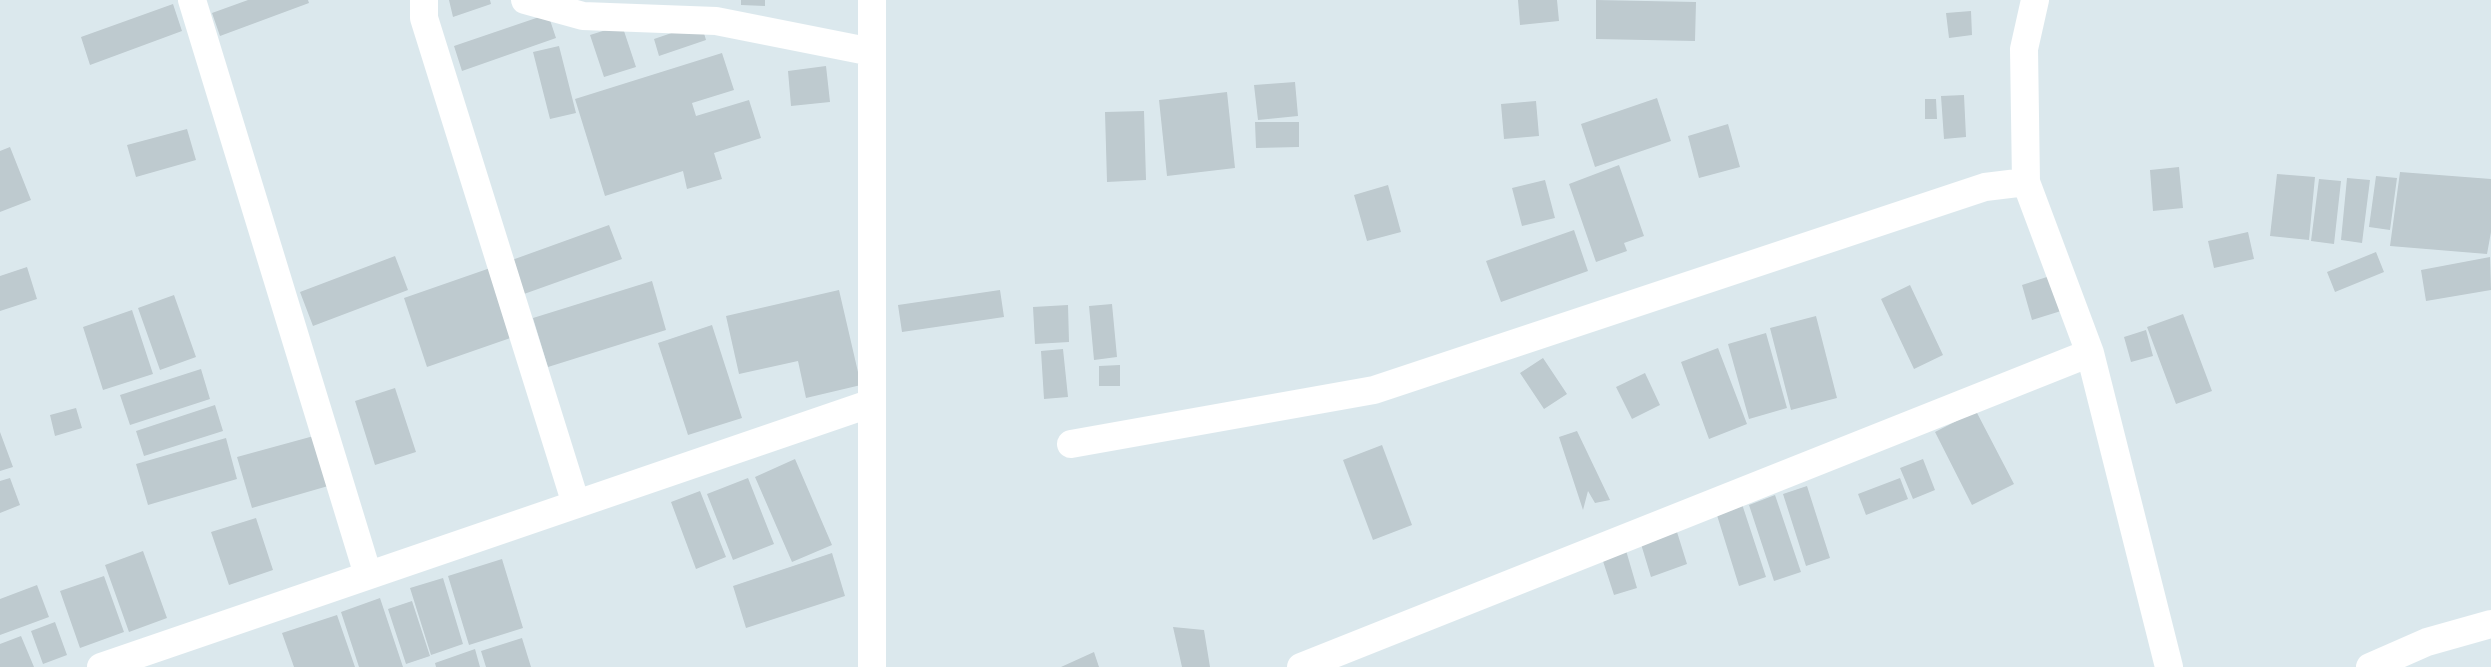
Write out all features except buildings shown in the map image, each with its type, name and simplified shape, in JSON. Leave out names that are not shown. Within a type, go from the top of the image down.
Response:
[{"type":"street","points":[[192,0],[368,575]]},
{"type":"street","points":[[424,0],[424,18],[576,504]]},
{"type":"street","points":[[525,0],[583,16],[716,21],[872,52]]},
{"type":"street","points":[[872,0],[872,667]]},
{"type":"street","points":[[2034,0],[2024,49],[2026,182],[2090,352],[2169,667]]},
{"type":"street","points":[[1071,444],[1374,390],[1985,187],[2026,182]]},
{"type":"street","points":[[1301,667],[2090,352]]},
{"type":"street","points":[[101,667],[872,403]]},
{"type":"street","points":[[2370,667],[2427,642],[2491,624]]}]
